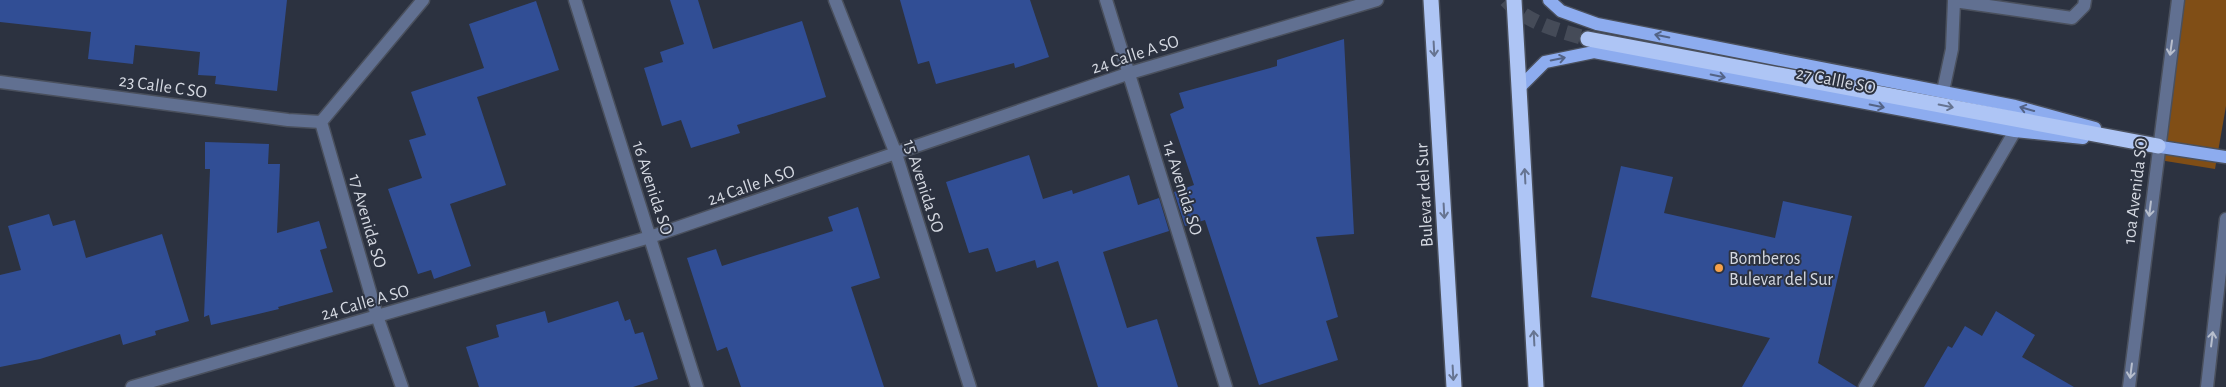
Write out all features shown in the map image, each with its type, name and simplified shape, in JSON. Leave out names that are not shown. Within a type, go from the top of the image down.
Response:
[{"type":"highway","name":"Bulevar del Sur","points":[[1431,0],[1454,387]]},
{"type":"highway","points":[[1514,0],[1536,387]]},
{"type":"highway","points":[[1588,39],[2158,146]]},
{"type":"main road","name":"27 Callle SO","points":[[1549,0],[1561,10],[1597,24],[2015,106],[2158,146]]},
{"type":"main road","name":"27 Callle SO","points":[[1520,87],[1545,62],[1594,52],[2015,131],[2158,146],[2226,157]]},
{"type":"street","points":[[322,122],[423,0]]},
{"type":"street","name":"16 Avenida SO","points":[[575,0],[697,387]]},
{"type":"street","name":"15 Avenida SO","points":[[835,0],[896,154],[970,387]]},
{"type":"street","name":"14 Avenida SO","points":[[1106,0],[1226,387]]},
{"type":"street","name":"24 Calle A SO","points":[[132,387],[650,237],[1130,73],[1377,0]]},
{"type":"street","points":[[1943,91],[1952,50],[1952,0],[2072,18],[2084,6],[2085,0]]},
{"type":"street","name":"10a Avenida SO","points":[[2129,387],[2158,146],[2178,0]]},
{"type":"street","name":"23 Calle C SO","points":[[0,82],[288,120],[322,122]]},
{"type":"street","name":"17 Avenida SO","points":[[322,122],[377,316],[402,387]]},
{"type":"street","points":[[1865,387],[2015,131]]},
{"type":"street","points":[[2207,387],[2226,219]]},
{"type":"shaded area","points":[[2175,0],[2226,0],[2226,106],[2215,169],[2153,159]]},
{"type":"building","points":[[0,0],[287,0],[277,91],[215,84],[216,76],[198,75],[200,52],[135,45],[133,64],[88,59],[91,32],[0,22]]},
{"type":"building","points":[[670,0],[698,0],[713,49],[802,21],[826,97],[737,125],[740,133],[691,148],[681,120],[662,126],[644,68],[663,62],[660,52],[684,44]]},
{"type":"building","points":[[900,0],[1030,0],[1049,57],[1015,68],[1014,63],[936,84],[929,61],[918,64]]},
{"type":"building","points":[[536,1],[559,70],[477,97],[506,185],[450,204],[471,266],[434,279],[431,270],[418,274],[388,189],[422,178],[409,140],[426,135],[411,92],[484,68],[469,24]]},
{"type":"building","points":[[1344,39],[1354,234],[1316,237],[1338,317],[1326,321],[1338,360],[1259,385],[1205,220],[1185,226],[1174,192],[1194,185],[1170,114],[1184,108],[1179,93],[1277,66],[1277,60]]},
{"type":"building","points":[[205,142],[269,144],[268,164],[280,164],[277,233],[319,221],[327,248],[320,250],[333,292],[278,307],[279,309],[211,325],[209,315],[204,317],[210,169],[205,169]]},
{"type":"building","points":[[1029,155],[1043,199],[1072,190],[1073,194],[1129,175],[1138,205],[1159,198],[1169,231],[1103,252],[1127,328],[1157,319],[1178,387],[1098,387],[1058,261],[1037,268],[1035,260],[996,272],[988,248],[969,253],[946,182]]},
{"type":"building","name":"Bomberos Bulevar del Sur","points":[[1621,166],[1673,177],[1664,213],[1775,238],[1783,201],[1852,216],[1818,363],[1857,387],[1742,387],[1770,338],[1591,297]]},
{"type":"building","points":[[858,207],[880,278],[851,287],[884,387],[741,387],[727,347],[717,351],[687,258],[716,249],[722,266],[833,231],[828,217]]},
{"type":"building","points":[[49,214],[53,226],[75,220],[86,258],[162,234],[189,321],[155,331],[156,335],[123,345],[120,334],[40,359],[0,367],[0,275],[21,270],[8,226]]},
{"type":"building","points":[[618,301],[625,321],[630,319],[635,334],[643,332],[658,379],[633,387],[479,387],[466,347],[499,337],[496,325],[545,311],[548,323]]},
{"type":"building","points":[[1996,311],[2035,335],[2022,357],[2074,387],[1924,387],[1948,346],[1952,348],[1965,326],[1982,336]]},
{"type":"tunnel","points":[[1506,0],[1534,21],[1588,39]]},
{"type":"place","name":"Bomberos Bulevar del Sur","points":[[1719,268]]}]
